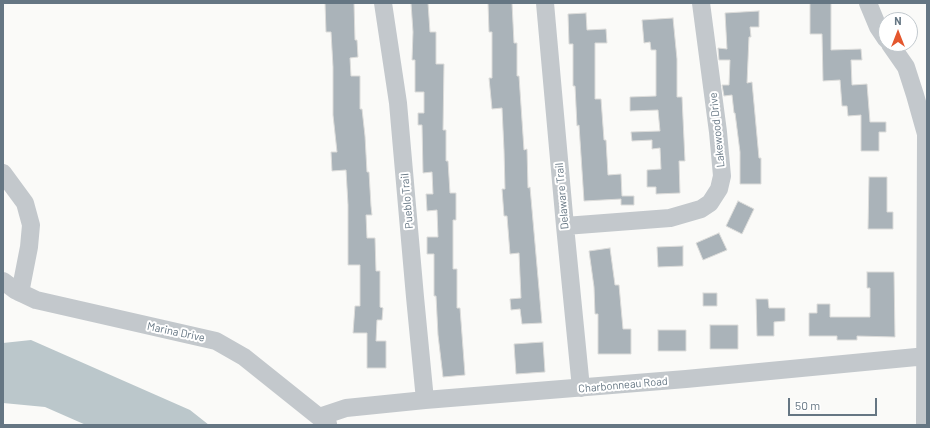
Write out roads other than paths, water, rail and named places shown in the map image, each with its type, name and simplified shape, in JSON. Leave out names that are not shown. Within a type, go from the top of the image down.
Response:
[{"type":"street","name":"Pueblo Trail","points":[[383,3],[398,102],[425,400]]},
{"type":"street","name":"Delaware Trail","points":[[544,3],[581,388]]},
{"type":"street","name":"Lakewood Drive","points":[[565,226],[670,218],[701,209],[710,202],[719,190],[722,176],[718,132],[701,3]]},
{"type":"street","points":[[868,3],[878,28]]},
{"type":"street","points":[[896,52],[906,67],[916,95],[926,134],[925,425]]},
{"type":"street","points":[[3,173],[25,203],[31,225],[29,247],[20,293]]},
{"type":"street","name":"Marina Drive","points":[[3,281],[20,293],[36,300],[216,341],[244,357],[324,421]]},
{"type":"street","name":"Charbonneau Road","points":[[324,421],[346,408],[926,356]]}]
